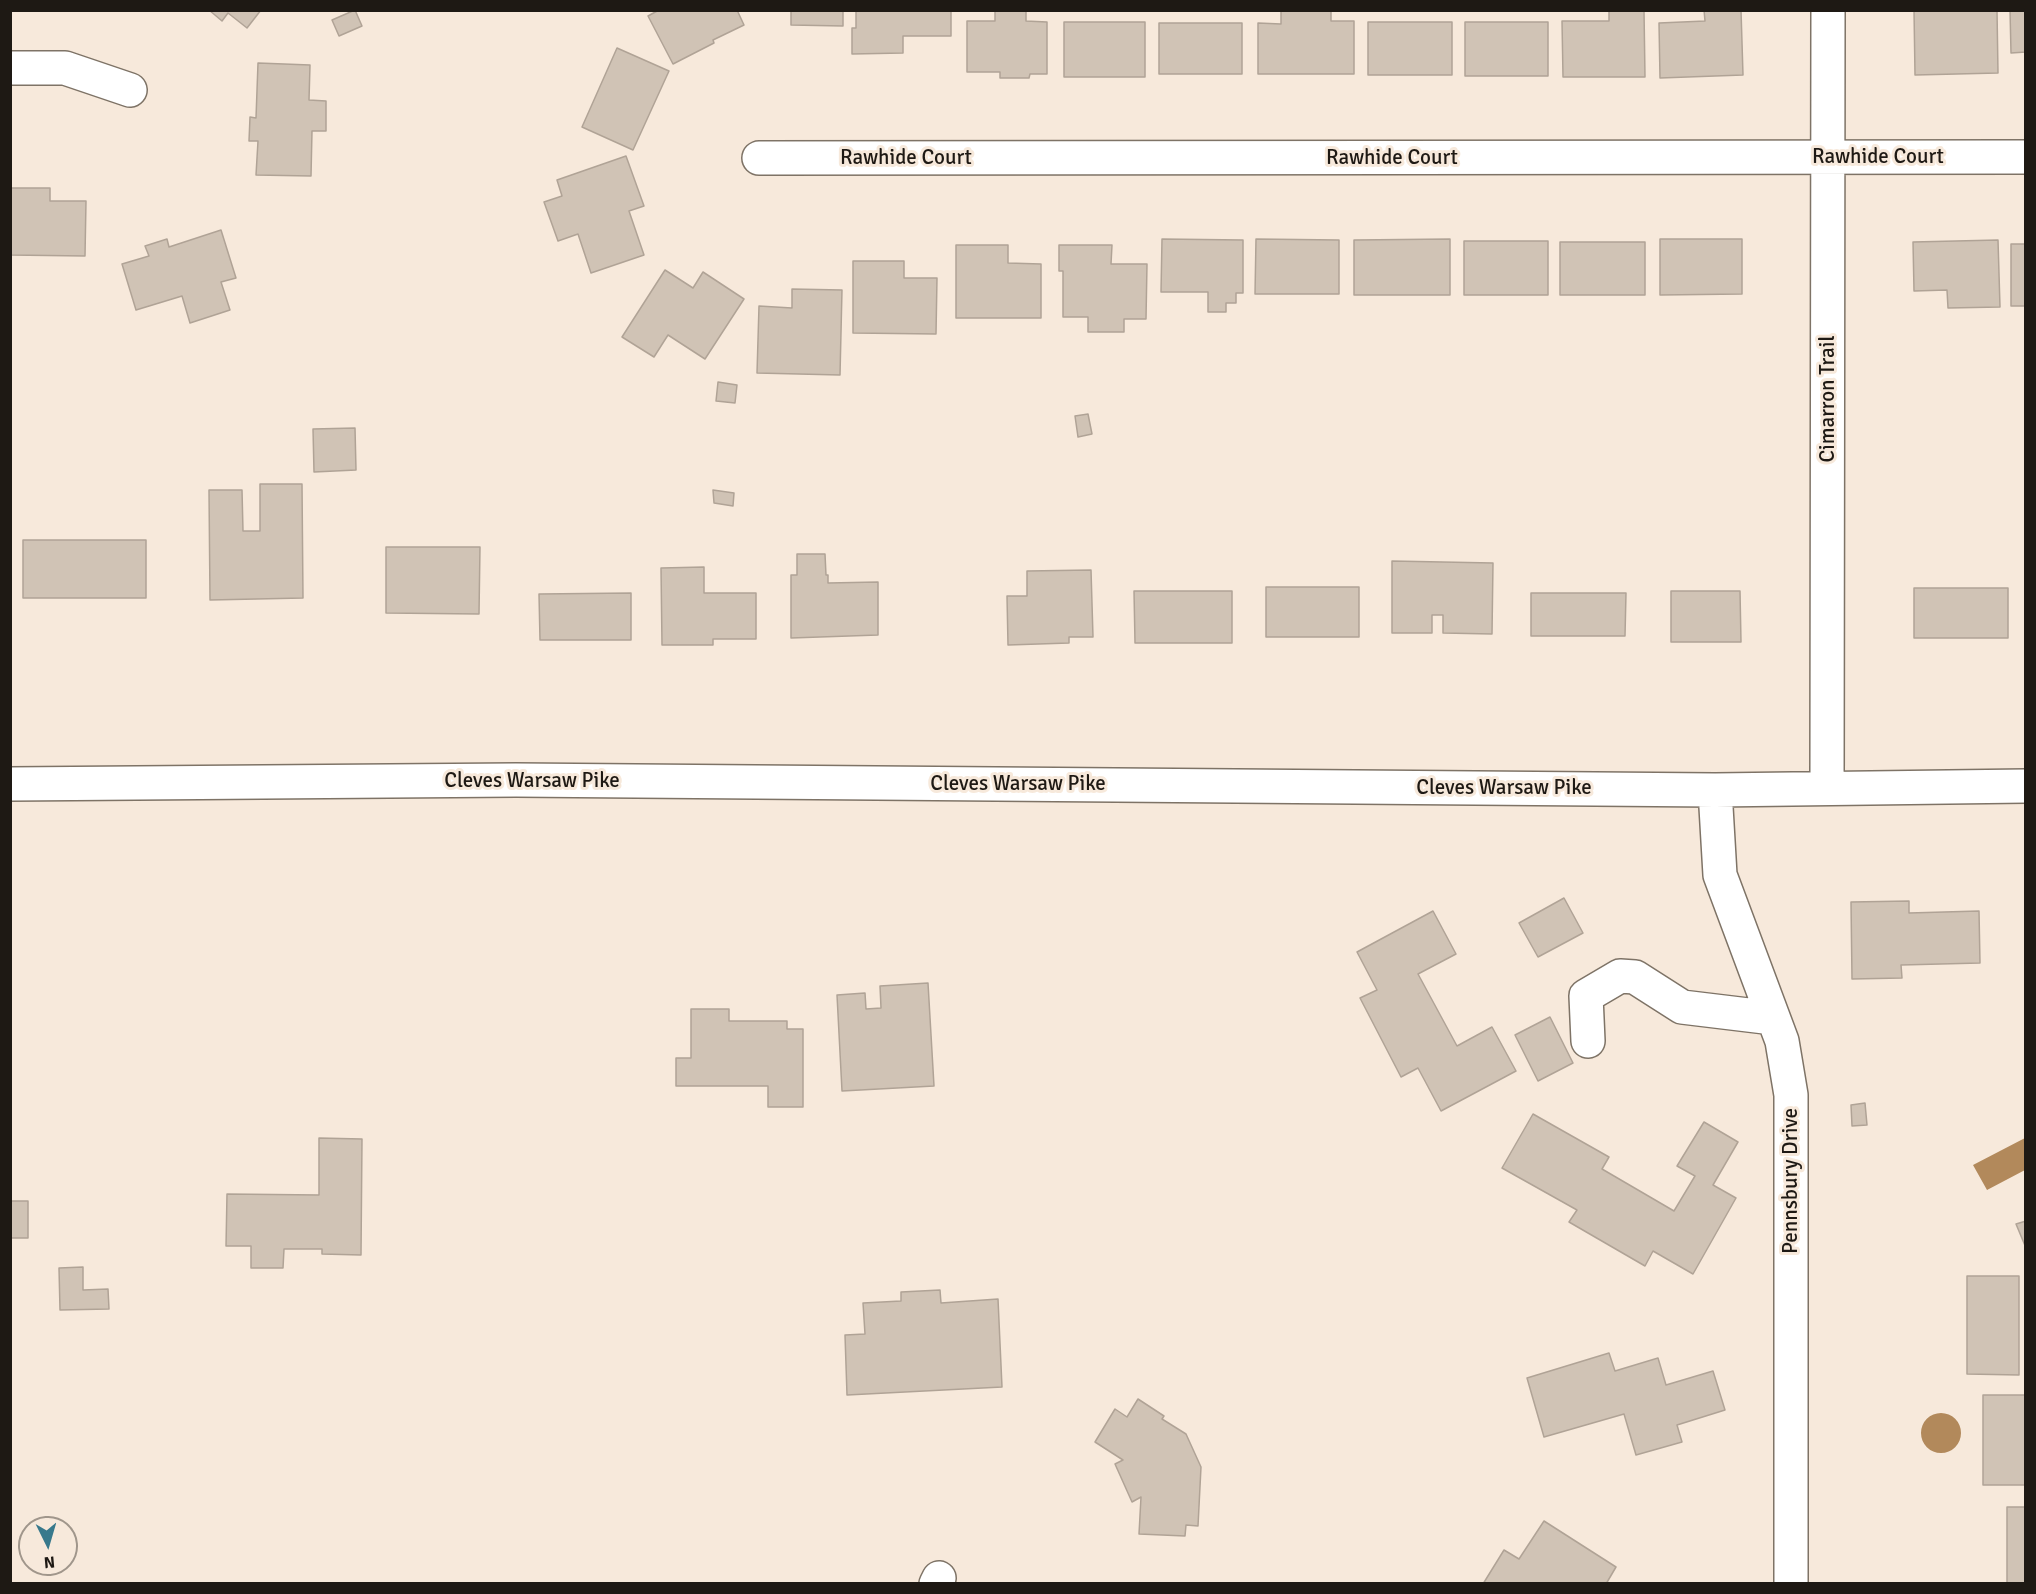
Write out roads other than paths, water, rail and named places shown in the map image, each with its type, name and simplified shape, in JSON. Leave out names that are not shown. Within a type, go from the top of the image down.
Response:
[{"type":"street","name":"Cimarron Trail","points":[[1827,787],[1828,10]]},
{"type":"street","points":[[10,68],[65,68],[130,90]]},
{"type":"street","name":"Rawhide Court","points":[[759,158],[2025,158]]},
{"type":"street","name":"Cleves Warsaw Pike","points":[[10,784],[528,780],[1715,790],[2025,786]]},
{"type":"street","name":"Pennsbury Drive","points":[[1715,790],[1720,875],[1782,1041],[1791,1095],[1791,1584]]},
{"type":"street","points":[[1588,1041],[1586,996],[1620,976],[1635,977],[1682,1006],[1773,1018]]}]
